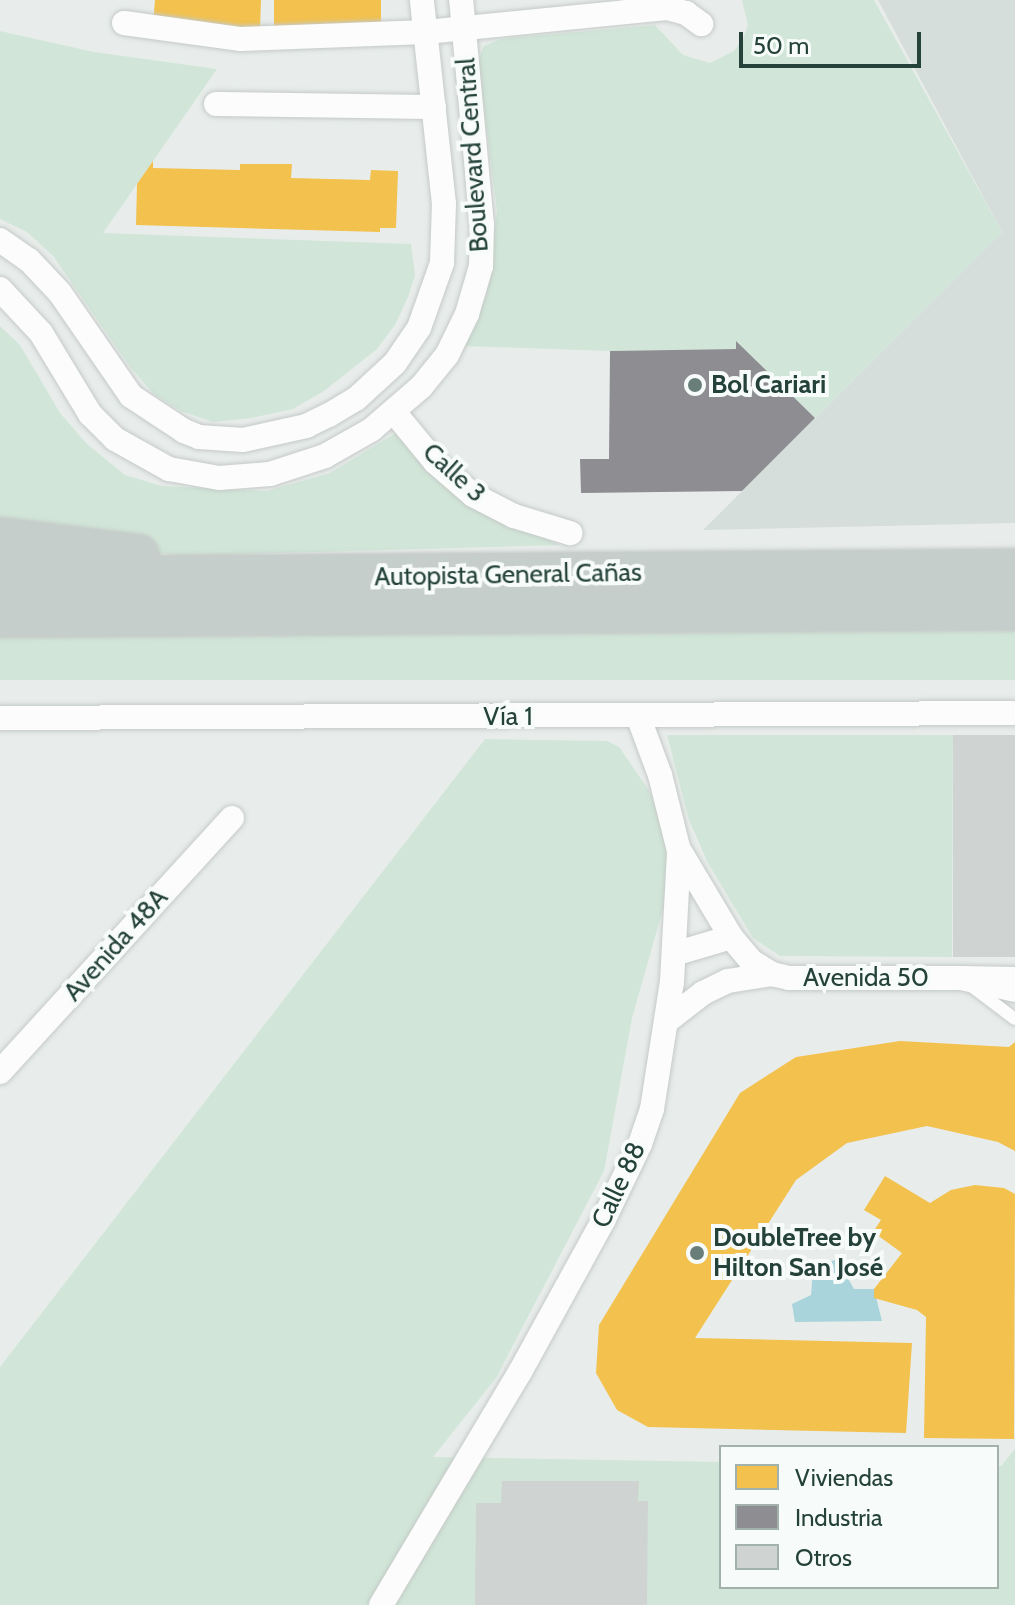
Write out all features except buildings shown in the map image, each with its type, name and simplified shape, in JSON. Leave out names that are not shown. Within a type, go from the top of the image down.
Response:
[{"type":"highway","points":[[0,539],[125,553],[216,578]]},
{"type":"highway","name":"Autopista General Cañas","points":[[0,578],[1015,570]]},
{"type":"highway","name":"Autopista General Cañas","points":[[0,616],[1015,609]]},
{"type":"street","name":"Boulevard Central","points":[[0,240],[29,260],[60,293],[131,396],[184,431],[217,440],[265,437],[306,426],[356,399],[395,363],[424,318],[442,263],[444,204],[422,0]]},
{"type":"street","name":"Boulevard Central","points":[[0,289],[34,324],[90,414],[115,439],[169,469],[219,478],[270,474],[325,456],[385,419],[421,387],[459,335],[481,266],[482,225],[461,0]]},
{"type":"street","points":[[124,23],[241,39],[426,32],[667,8],[686,13],[702,12]]},
{"type":"street","points":[[216,104],[434,107]]},
{"type":"street","points":[[395,363],[421,387]]},
{"type":"street","name":"Calle 3","points":[[356,399],[385,419],[473,495],[514,516],[570,533]]},
{"type":"street","name":"Vía 1","points":[[0,718],[1015,713]]},
{"type":"street","name":"Calle 88","points":[[381,1605],[520,1372],[603,1221],[640,1144],[652,1109],[667,1021],[679,851],[660,775],[638,716]]},
{"type":"street","name":"Avenida 48A","points":[[0,1072],[232,818]]},
{"type":"street","name":"Avenida 50","points":[[679,851],[731,937],[751,961],[772,974],[789,978],[1015,979]]},
{"type":"street","points":[[674,954],[731,937]]},
{"type":"street","name":"Avenida 50","points":[[667,1021],[703,993],[728,981],[772,974]]},
{"type":"street","name":"Avenida 50","points":[[961,978],[1015,990]]},
{"type":"lane","points":[[961,978],[1015,1019]]},
{"type":"shaded area","points":[[878,0],[1015,0],[1015,523],[703,530],[1002,232]]},
{"type":"green space","points":[[742,0],[874,0],[1002,232],[815,418],[737,342],[736,349],[610,351],[463,346],[486,296],[497,211],[478,61],[484,46],[501,39],[655,25],[683,55],[710,63],[734,51],[743,39],[748,25]]},
{"type":"green space","points":[[0,31],[94,52],[217,69],[103,233],[411,244],[415,275],[408,297],[395,325],[377,349],[324,391],[293,409],[252,418],[213,422],[181,411],[154,394],[131,368],[53,256],[27,232],[0,219]]},
{"type":"green space","points":[[0,326],[20,345],[60,413],[87,444],[125,475],[162,486],[267,491],[330,473],[396,433],[463,499],[559,545],[179,556],[0,528]]},
{"type":"green space","points":[[0,622],[1015,622],[1015,680],[0,680]]},
{"type":"green space","points":[[667,735],[953,735],[952,957],[780,956],[753,938],[708,863],[689,820]]},
{"type":"green space","points":[[485,739],[607,741],[619,747],[650,792],[669,851],[665,902],[632,1018],[604,1171],[496,1378],[433,1457],[719,1462],[719,1589],[999,1589],[999,1466],[1015,1449],[1015,1605],[0,1605],[0,1367]]},
{"type":"water","points":[[837,1259],[854,1289],[874,1289],[882,1321],[795,1322],[792,1304],[811,1295],[813,1269]]},
{"type":"place","name":"Bol Cariari","points":[[695,385]]},
{"type":"place","name":"DoubleTree by Hilton San José","points":[[697,1253]]}]
